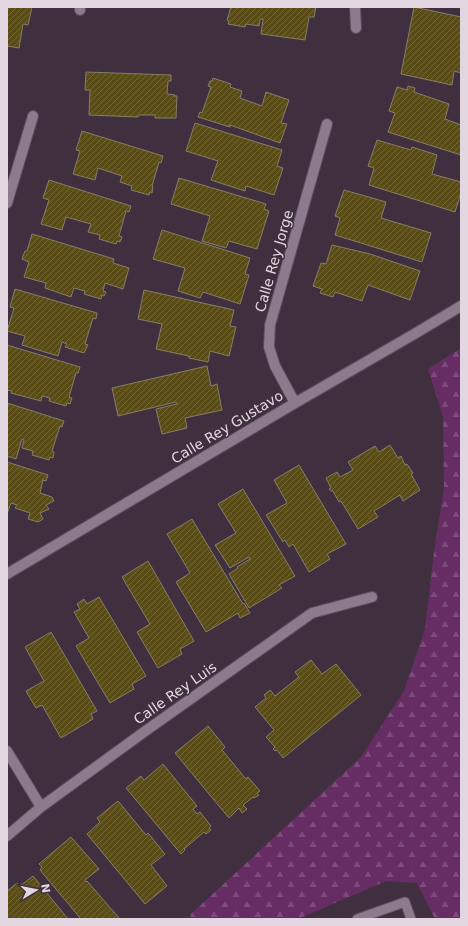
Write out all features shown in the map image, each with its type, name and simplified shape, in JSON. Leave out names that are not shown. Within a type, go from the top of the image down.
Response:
[{"type":"street","points":[[355,7],[356,28]]},
{"type":"street","points":[[7,203],[33,116]]},
{"type":"street","name":"Calle Rey Jorge","points":[[295,403],[275,366],[270,347],[270,324],[327,124]]},
{"type":"street","name":"Calle Rey Gustavo","points":[[7,574],[461,306]]},
{"type":"street","name":"Calle Rey Luis","points":[[7,836],[41,807],[312,613],[372,596]]},
{"type":"street","points":[[7,752],[41,807]]},
{"type":"lane","points":[[357,919],[404,902],[411,919]]},
{"type":"green space","points":[[461,348],[461,919],[435,919],[417,883],[386,881],[298,919],[190,919],[191,914],[361,757],[404,691],[425,629],[434,552],[444,488],[443,417],[428,369]]},
{"type":"building","points":[[7,7],[32,7],[28,25],[23,24],[19,48],[7,46]]},
{"type":"building","points":[[231,7],[316,7],[314,17],[309,17],[305,40],[261,34],[263,19],[260,19],[259,26],[246,24],[245,27],[228,24],[229,21],[227,20]]},
{"type":"building","points":[[414,7],[461,17],[461,73],[454,71],[452,85],[401,74]]},
{"type":"building","points":[[86,72],[171,75],[171,81],[168,81],[167,94],[177,96],[176,118],[155,118],[155,115],[139,115],[138,117],[89,115],[90,90],[85,90]]},
{"type":"building","points":[[213,78],[231,84],[230,87],[242,91],[240,98],[262,106],[266,92],[289,100],[281,123],[287,124],[280,143],[230,125],[230,127],[198,117],[200,112],[202,113],[211,87],[208,86]]},
{"type":"building","points":[[408,86],[415,88],[414,92],[449,104],[445,119],[461,125],[461,155],[388,132],[395,113],[389,111],[397,87],[407,90]]},
{"type":"building","points":[[195,123],[282,150],[277,166],[283,168],[274,195],[246,186],[245,191],[211,180],[218,161],[186,151]]},
{"type":"building","points":[[82,131],[163,156],[161,163],[159,162],[152,186],[152,193],[150,192],[149,195],[131,190],[132,186],[120,182],[122,176],[98,168],[95,180],[73,174],[80,151],[76,150]]},
{"type":"building","points":[[377,140],[411,150],[412,147],[437,155],[432,174],[461,182],[461,193],[455,212],[369,185],[374,168],[368,166]]},
{"type":"building","points":[[179,178],[266,204],[264,209],[269,211],[257,249],[229,241],[226,248],[202,241],[210,216],[171,204]]},
{"type":"building","points":[[49,180],[131,206],[129,212],[126,211],[119,236],[122,237],[120,242],[117,241],[116,244],[99,239],[100,235],[88,232],[91,224],[66,217],[62,230],[41,224],[49,200],[43,198]]},
{"type":"building","points":[[344,190],[386,202],[381,218],[431,233],[422,262],[335,235],[340,218],[335,216]]},
{"type":"building","points":[[162,230],[250,258],[245,274],[249,275],[240,304],[203,292],[200,298],[178,291],[185,268],[153,259]]},
{"type":"building","points":[[32,234],[114,259],[113,263],[129,268],[123,289],[105,283],[103,291],[106,292],[104,296],[102,295],[101,299],[84,294],[85,291],[74,288],[71,297],[45,288],[46,283],[24,277],[29,262],[22,259],[25,251],[27,251]]},
{"type":"building","points":[[332,245],[370,254],[420,271],[410,300],[368,285],[362,301],[335,292],[333,297],[320,293],[322,289],[313,286],[321,263],[326,264]]},
{"type":"building","points":[[15,289],[97,313],[96,319],[93,318],[85,344],[88,345],[84,353],[65,347],[67,344],[62,342],[58,356],[22,345],[25,336],[7,331],[14,308],[10,307]]},
{"type":"building","points":[[144,290],[234,310],[230,326],[236,327],[229,356],[210,351],[208,362],[189,358],[189,356],[156,349],[162,324],[138,319]]},
{"type":"building","points":[[7,345],[80,367],[78,373],[76,373],[69,397],[72,398],[70,404],[67,403],[66,406],[49,401],[50,398],[42,396],[41,401],[11,393],[12,391],[7,390]]},
{"type":"building","points":[[207,366],[211,386],[217,384],[222,410],[185,418],[187,428],[162,434],[156,409],[177,404],[176,402],[118,416],[112,388]]},
{"type":"building","points":[[7,403],[64,421],[62,427],[60,426],[52,451],[54,452],[53,458],[50,457],[49,460],[32,455],[33,451],[22,448],[24,440],[22,439],[16,459],[7,456]]},
{"type":"building","points":[[390,445],[398,458],[401,456],[405,465],[407,464],[413,473],[411,474],[420,490],[403,501],[400,495],[374,511],[378,517],[358,529],[341,501],[339,502],[333,491],[329,489],[331,488],[326,478],[337,472],[340,477],[353,470],[348,462],[375,446],[379,452]]},
{"type":"building","points":[[7,462],[48,475],[46,481],[43,480],[40,493],[52,497],[54,501],[46,505],[49,509],[40,513],[43,519],[38,522],[28,519],[30,513],[15,508],[17,505],[11,503],[7,514]]},
{"type":"building","points":[[299,465],[346,544],[327,554],[330,559],[309,572],[293,544],[289,547],[285,540],[283,542],[266,515],[287,503],[274,480]]},
{"type":"building","points":[[243,489],[295,576],[279,585],[282,588],[249,608],[229,574],[250,559],[249,557],[230,568],[215,545],[236,533],[218,504]]},
{"type":"building","points":[[192,519],[243,604],[244,603],[250,613],[240,618],[238,613],[206,632],[176,582],[190,573],[167,534]]},
{"type":"building","points":[[148,561],[194,641],[180,649],[182,654],[158,668],[137,632],[150,624],[122,577]]},
{"type":"building","points":[[99,597],[146,676],[132,684],[134,689],[110,703],[76,646],[89,638],[74,612],[80,609],[77,604],[84,599],[87,604]]},
{"type":"building","points":[[51,632],[97,711],[91,714],[93,719],[61,738],[42,705],[36,708],[26,691],[44,681],[25,647]]},
{"type":"building","points":[[311,660],[322,674],[336,664],[361,695],[283,758],[277,750],[275,751],[273,749],[275,747],[266,737],[274,730],[255,707],[266,698],[264,695],[270,690],[275,696],[299,677],[295,672]]},
{"type":"building","points":[[208,726],[225,747],[222,750],[246,779],[248,777],[260,791],[257,793],[259,795],[254,798],[253,797],[243,805],[247,809],[242,813],[239,808],[229,818],[175,753]]},
{"type":"building","points":[[163,764],[197,806],[193,809],[197,814],[200,812],[211,826],[209,828],[211,830],[206,834],[204,832],[184,849],[185,850],[181,854],[126,788],[141,776],[144,780]]},
{"type":"building","points":[[118,801],[146,835],[148,833],[165,854],[151,865],[167,886],[145,904],[87,834],[100,822],[97,818]]},
{"type":"building","points":[[71,837],[99,869],[85,880],[86,882],[87,881],[120,919],[81,919],[40,870],[42,867],[39,864]]},
{"type":"building","points":[[33,876],[68,919],[9,919],[7,917],[7,891],[17,883],[20,886]]}]
